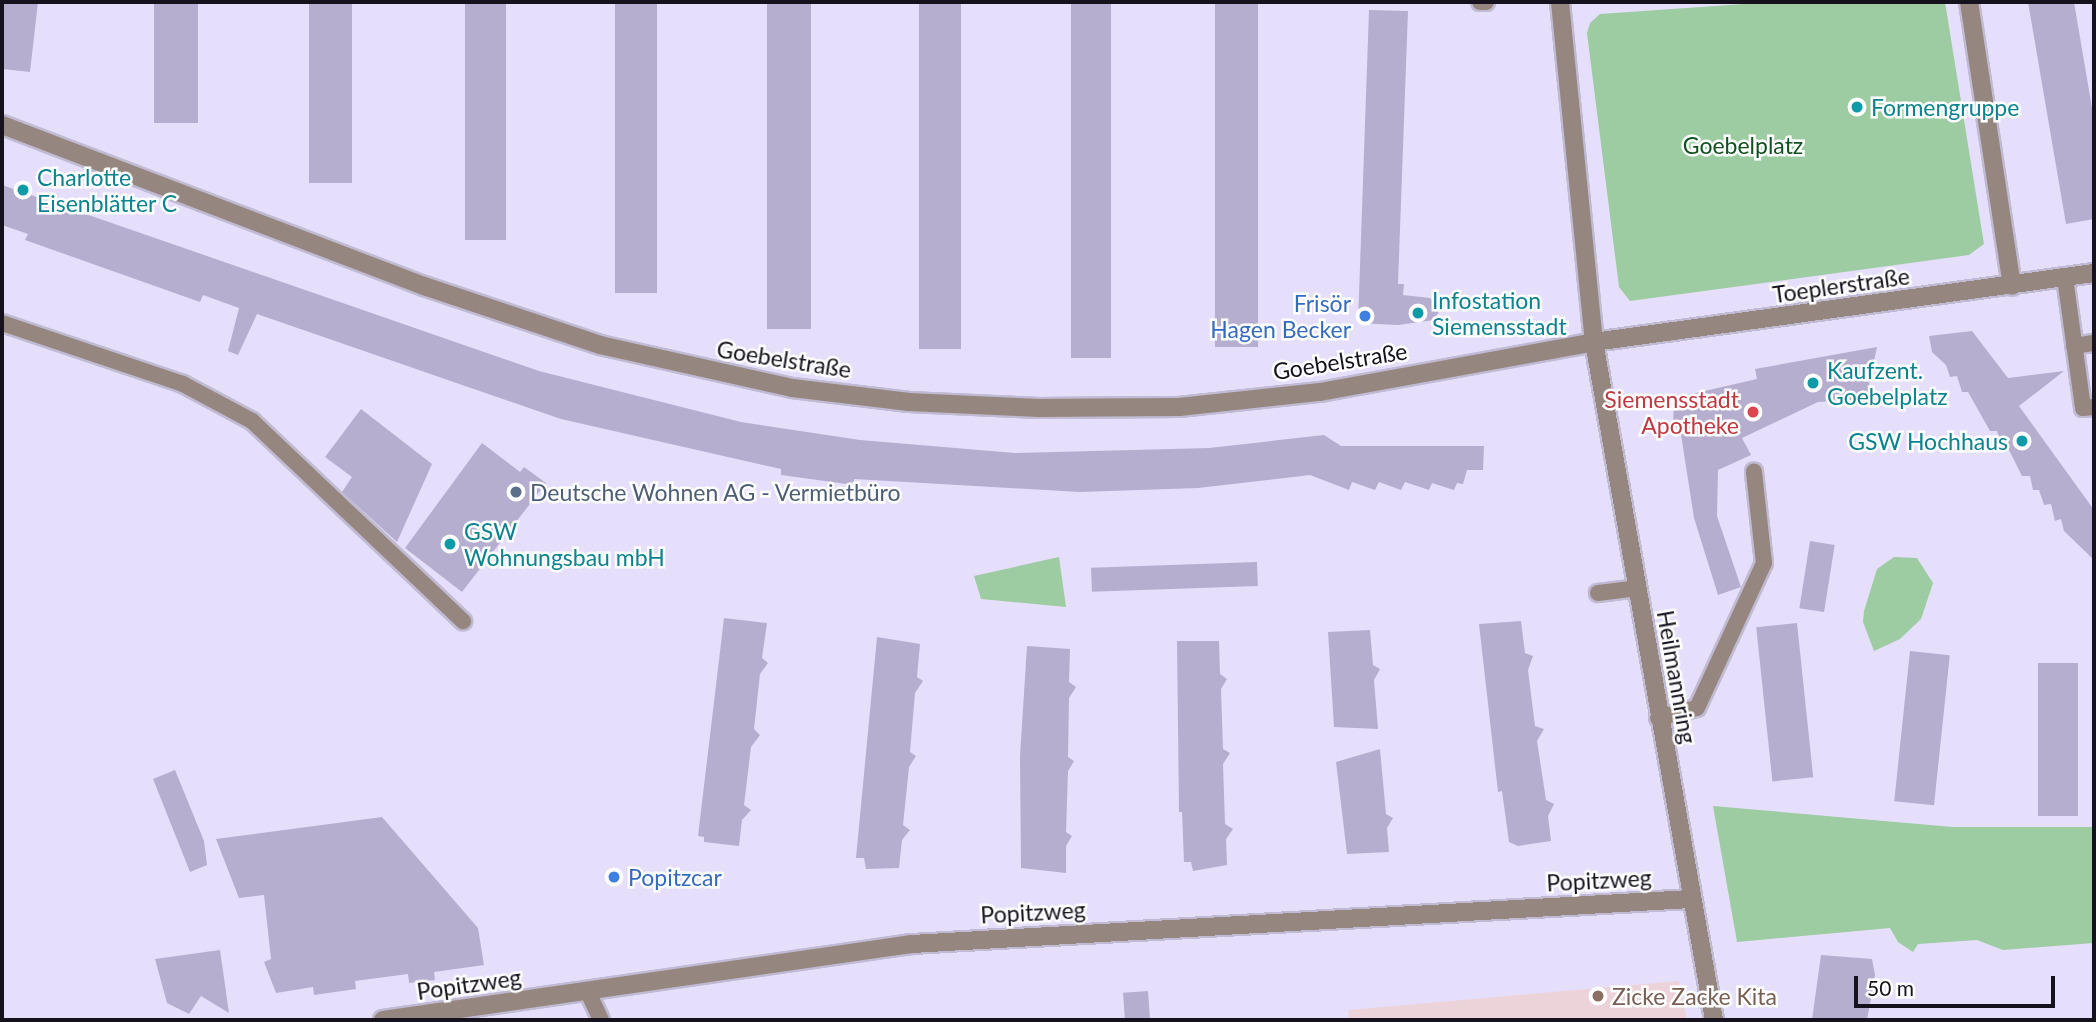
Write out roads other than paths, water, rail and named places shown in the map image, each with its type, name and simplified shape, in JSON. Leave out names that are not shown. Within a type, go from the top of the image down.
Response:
[{"type":"street","points":[[1560,2],[1594,342]]},
{"type":"street","points":[[1969,2],[2012,286]]},
{"type":"street","name":"Goebelstraße","points":[[2,125],[424,286],[600,345],[792,388],[909,402],[1013,407],[1179,407],[1320,392],[1594,342]]},
{"type":"street","name":"Toeplerstraße","points":[[1594,342],[2094,273]]},
{"type":"street","name":"Heilmannring","points":[[1594,342],[1690,899],[1714,1020]]},
{"type":"street","name":"Popitzweg","points":[[383,1020],[923,943],[1690,899]]},
{"type":"lane","points":[[1480,2],[1486,2]]},
{"type":"lane","points":[[2065,278],[2083,408],[2094,407]]},
{"type":"lane","points":[[2,323],[183,384],[252,421],[463,621]]},
{"type":"lane","points":[[2074,346],[2094,343]]},
{"type":"lane","points":[[1658,718],[1697,708],[1764,563],[1754,472]]},
{"type":"lane","points":[[1598,593],[1636,588]]},
{"type":"lane","points":[[588,992],[601,1020]]},
{"type":"place","name":"Formengruppe","points":[[1857,107]]},
{"type":"place","name":"Charlotte Eisenblätter C","points":[[23,190]]},
{"type":"place","name":"Infostation Siemensstadt","points":[[1418,313]]},
{"type":"place","name":"Frisör Hagen Becker","points":[[1365,316]]},
{"type":"place","name":"Kaufzent. Goebelplatz","points":[[1813,383]]},
{"type":"place","name":"Siemensstadt Apotheke","points":[[1753,412]]},
{"type":"place","name":"GSW Hochhaus","points":[[2022,441]]},
{"type":"place","name":"Deutsche Wohnen AG - Vermietbüro","points":[[516,492]]},
{"type":"place","name":"GSW Wohnungsbau mbH","points":[[450,544]]},
{"type":"place","name":"Popitzcar","points":[[614,877]]},
{"type":"place","name":"Zicke Zacke Kita","points":[[1598,996]]},
{"type":"park label","name":"Goebelplatz","points":[[1743,145]]}]
